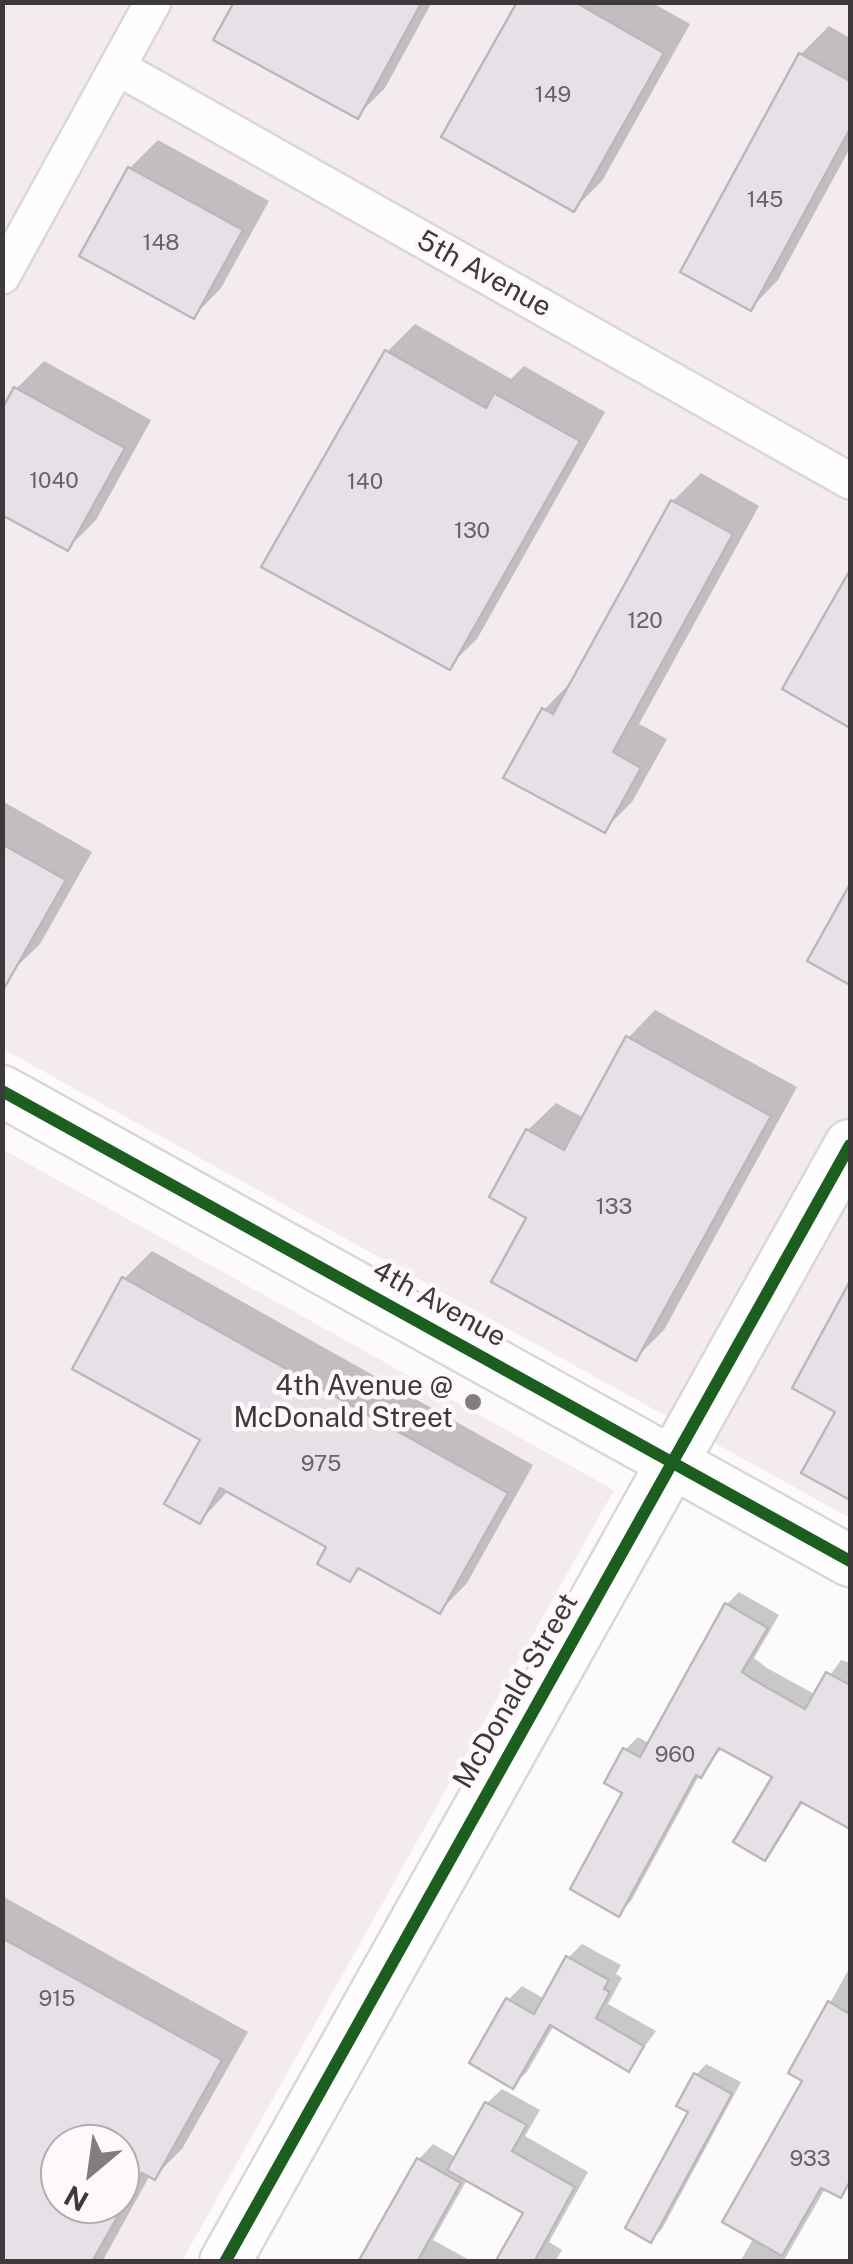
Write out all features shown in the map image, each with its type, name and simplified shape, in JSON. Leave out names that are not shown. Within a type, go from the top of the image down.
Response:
[{"type":"street","points":[[2,276],[153,2]]},
{"type":"street","name":"5th Avenue","points":[[116,68],[850,481]]},
{"type":"street","name":"4th Avenue","points":[[2,1092],[850,1561]]},
{"type":"street","name":"McDonald Street","points":[[225,2262],[525,1722],[675,1464],[850,1145]]},
{"type":"shaded area","points":[[3,3],[850,3],[850,1518],[3,1049]]},
{"type":"shaded area","points":[[2,1149],[614,1490],[182,2261],[3,2261]]},
{"type":"building","points":[[234,2],[422,2],[358,119],[213,40]]},
{"type":"building","points":[[517,2],[575,2],[664,53],[574,212],[441,137]]},
{"type":"building","points":[[799,53],[850,81],[850,129],[751,311],[680,272]]},
{"type":"building","points":[[128,167],[243,230],[194,319],[79,256]]},
{"type":"building","points":[[385,350],[486,408],[494,393],[580,441],[450,670],[261,567]]},
{"type":"building","points":[[14,387],[125,448],[68,551],[2,515],[2,409]]},
{"type":"building","points":[[671,500],[733,534],[613,752],[641,768],[605,833],[503,778],[542,708],[553,714]]},
{"type":"building","points":[[850,570],[850,728],[782,689]]},
{"type":"building","points":[[2,844],[66,880],[2,992]]},
{"type":"building","points":[[850,884],[850,985],[807,961]]},
{"type":"building","points":[[626,1036],[771,1116],[636,1361],[491,1282],[526,1218],[489,1197],[526,1129],[564,1150]]},
{"type":"building","points":[[122,1277],[508,1493],[440,1614],[358,1568],[350,1582],[317,1564],[326,1547],[220,1488],[200,1524],[164,1504],[200,1440],[72,1369]]},
{"type":"building","points":[[850,1281],[850,1500],[801,1473],[835,1412],[792,1388]]},
{"type":"building","points":[[725,1603],[768,1628],[742,1672],[754,1680],[805,1709],[826,1672],[850,1685],[850,1829],[801,1802],[765,1861],[733,1842],[772,1777],[719,1748],[701,1778],[696,1775],[619,1917],[570,1889],[622,1793],[604,1783],[623,1748],[640,1757]]},
{"type":"building","points":[[2,1938],[222,2060],[155,2180],[142,2173],[140,2177],[140,2124],[40,2124],[40,2224],[113,2224],[92,2262],[2,2262]]},
{"type":"building","points":[[566,1956],[609,1980],[604,1989],[610,1992],[596,2018],[644,2046],[629,2072],[550,2025],[513,2089],[469,2063],[506,1998],[534,2014]]},
{"type":"building","points":[[828,2001],[850,2014],[850,2181],[841,2198],[821,2188],[782,2256],[722,2222],[802,2081],[788,2073]]},
{"type":"building","points":[[694,2073],[732,2094],[651,2243],[625,2228],[688,2112],[676,2106]]},
{"type":"building","points":[[485,2102],[527,2125],[512,2151],[575,2187],[534,2262],[495,2262],[523,2213],[447,2170]]},
{"type":"building","points":[[417,2158],[461,2183],[417,2262],[358,2262]]},
{"type":"cycle path","points":[[2,1091],[850,1561]]},
{"type":"cycle path","points":[[225,2262],[850,1145]]},
{"type":"place","name":"4th Avenue @ McDonald Street","points":[[473,1402]]}]
